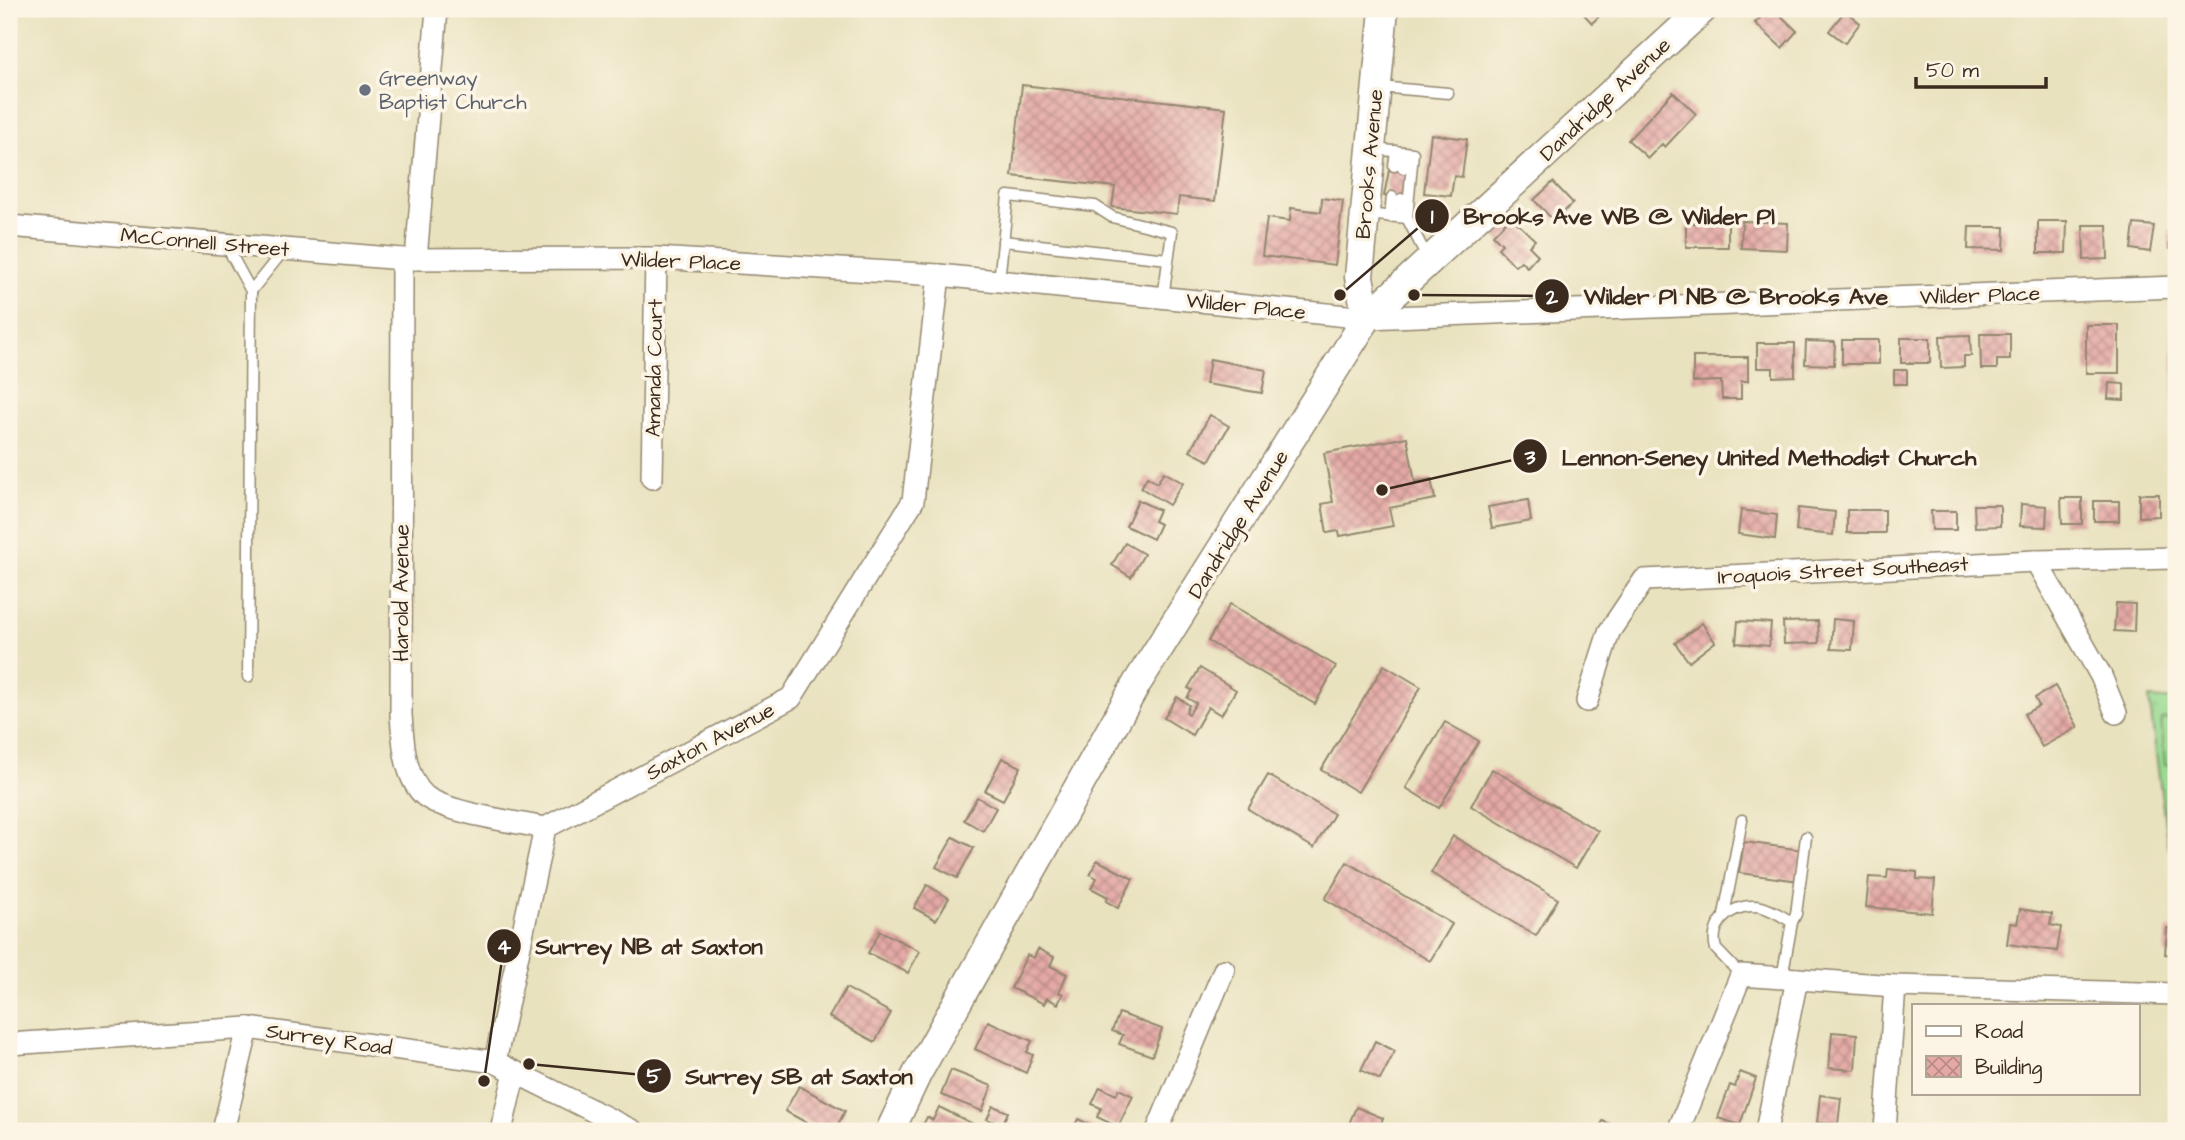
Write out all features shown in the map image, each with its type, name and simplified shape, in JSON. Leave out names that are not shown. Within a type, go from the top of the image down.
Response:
[{"type":"street","points":[[409,259],[437,9]]},
{"type":"street","name":"Brooks Avenue","points":[[1367,318],[1359,277],[1391,217],[1390,151],[1377,87],[1384,9]]},
{"type":"street","name":"Dandridge Avenue","points":[[890,1131],[917,1074],[1137,683],[1235,542],[1367,318],[1703,9]]},
{"type":"street","name":"McConnell Street","points":[[9,226],[409,259]]},
{"type":"street","name":"Wilder Place","points":[[409,259],[656,258],[939,275],[1367,318],[2176,287]]},
{"type":"street","name":"Amanda Court","points":[[652,478],[656,258]]},
{"type":"street","name":"Harold Avenue","points":[[409,259],[401,715],[404,751],[413,777],[424,795],[445,806],[545,828]]},
{"type":"street","name":"Saxton Avenue","points":[[545,828],[791,698],[913,501],[939,275]]},
{"type":"street","name":"Iroquois Street Southeast","points":[[1587,701],[1609,632],[1644,580],[2036,561],[2176,558]]},
{"type":"street","points":[[2036,561],[2101,676],[2116,713]]},
{"type":"street","points":[[495,1062],[545,828]]},
{"type":"street","points":[[1157,1131],[1224,970]]},
{"type":"street","points":[[1678,1131],[1741,975],[1895,986],[2176,994]]},
{"type":"street","points":[[1766,1131],[1789,978]]},
{"type":"street","points":[[1885,1131],[1895,986]]},
{"type":"street","points":[[223,1131],[248,1028]]},
{"type":"street","name":"Surrey Road","points":[[9,1044],[248,1028],[495,1062],[633,1131]]},
{"type":"street","points":[[501,1131],[515,1072]]},
{"type":"lane","points":[[1377,87],[1448,93]]},
{"type":"lane","points":[[1390,151],[1413,153],[1391,217]]},
{"type":"lane","points":[[1390,151],[1399,167]]},
{"type":"lane","points":[[999,281],[1008,196],[1095,206],[1112,217],[1172,232],[1163,298]]},
{"type":"lane","points":[[1391,217],[1397,198]]},
{"type":"lane","points":[[1391,217],[1429,261]]},
{"type":"lane","points":[[1003,241],[1168,259]]},
{"type":"lane","points":[[224,243],[235,258],[251,291],[248,677]]},
{"type":"lane","points":[[251,291],[286,248]]},
{"type":"lane","points":[[1741,975],[1716,949],[1715,928],[1724,915],[1742,820]]},
{"type":"lane","points":[[1789,978],[1792,922],[1796,914],[1806,836]]},
{"type":"lane","points":[[1724,915],[1743,906],[1761,907],[1792,922]]},
{"type":"green space","points":[[2149,698],[2176,700],[2176,847],[2168,848]]},
{"type":"green space","points":[[2176,718],[2176,764],[2165,765],[2161,719]]},
{"type":"building","points":[[1579,9],[1607,9],[1592,23]]},
{"type":"building","points":[[1769,9],[1774,9],[1797,31],[1782,48],[1755,23]]},
{"type":"building","points":[[1845,11],[1860,23],[1845,43],[1829,31]]},
{"type":"building","points":[[1022,85],[1226,108],[1215,201],[1179,197],[1177,214],[1112,207],[1115,187],[1012,176]]},
{"type":"building","points":[[1673,92],[1696,114],[1665,147],[1662,144],[1648,158],[1628,140]]},
{"type":"building","points":[[1431,134],[1467,139],[1462,177],[1454,176],[1451,196],[1424,193]]},
{"type":"building","points":[[1390,165],[1411,169],[1405,200],[1384,196]]},
{"type":"building","points":[[1553,182],[1573,203],[1554,221],[1534,200]]},
{"type":"building","points":[[1322,198],[1343,201],[1335,265],[1262,256],[1267,218],[1290,221],[1291,208],[1321,212]]},
{"type":"building","points":[[1511,217],[1535,240],[1529,246],[1538,255],[1527,267],[1521,261],[1515,266],[1498,248],[1502,244],[1493,235]]},
{"type":"building","points":[[1742,221],[1788,223],[1787,250],[1741,248]]},
{"type":"building","points":[[2038,221],[2067,221],[2066,253],[2038,253]]},
{"type":"building","points":[[1686,223],[1728,223],[1728,247],[1686,247]]},
{"type":"building","points":[[2134,224],[2154,226],[2150,252],[2131,249]]},
{"type":"building","points":[[2083,225],[2107,225],[2108,259],[2084,260]]},
{"type":"building","points":[[1969,227],[2005,227],[2004,250],[1968,249]]},
{"type":"building","points":[[2169,230],[2176,230],[2176,250],[2169,249]]},
{"type":"building","points":[[2086,325],[2119,325],[2119,373],[2086,373]]},
{"type":"building","points":[[2173,326],[2176,326],[2176,407],[2173,407]]},
{"type":"building","points":[[1980,334],[2010,334],[2010,360],[1997,360],[1997,369],[1981,369]]},
{"type":"building","points":[[1970,335],[1971,356],[1964,356],[1964,367],[1941,368],[1940,336]]},
{"type":"building","points":[[1901,338],[1930,338],[1930,363],[1901,363]]},
{"type":"building","points":[[1842,340],[1879,340],[1879,364],[1842,364]]},
{"type":"building","points":[[1806,341],[1835,342],[1834,365],[1805,364]]},
{"type":"building","points":[[1757,343],[1795,343],[1795,376],[1773,377],[1773,368],[1757,368]]},
{"type":"building","points":[[1693,357],[1748,357],[1748,381],[1741,381],[1741,399],[1722,399],[1721,381],[1693,382]]},
{"type":"building","points":[[1210,359],[1266,370],[1262,393],[1206,384]]},
{"type":"building","points":[[1894,370],[1907,370],[1907,384],[1894,384]]},
{"type":"building","points":[[2109,383],[2124,384],[2124,400],[2108,399]]},
{"type":"building","points":[[1210,415],[1229,426],[1209,461],[1190,451]]},
{"type":"building","points":[[1407,437],[1415,482],[1431,479],[1435,499],[1389,508],[1393,526],[1340,536],[1339,531],[1327,533],[1322,504],[1333,502],[1324,453]]},
{"type":"building","points":[[1164,472],[1183,483],[1169,505],[1141,488],[1147,477],[1157,483]]},
{"type":"building","points":[[2139,494],[2159,494],[2159,516],[2139,517]]},
{"type":"building","points":[[2061,498],[2082,498],[2082,524],[2062,524]]},
{"type":"building","points":[[1138,500],[1159,510],[1154,521],[1160,524],[1153,539],[1126,526]]},
{"type":"building","points":[[1528,500],[1531,521],[1492,528],[1488,507]]},
{"type":"building","points":[[2094,501],[2119,501],[2119,521],[2094,521]]},
{"type":"building","points":[[2021,504],[2047,506],[2046,527],[2020,526]]},
{"type":"building","points":[[1974,505],[2000,505],[2000,526],[1975,527]]},
{"type":"building","points":[[1798,508],[1835,512],[1833,535],[1796,531]]},
{"type":"building","points":[[1741,510],[1777,515],[1775,539],[1738,534]]},
{"type":"building","points":[[1847,510],[1885,510],[1885,533],[1847,533]]},
{"type":"building","points":[[1931,511],[1956,511],[1956,530],[1932,530]]},
{"type":"building","points":[[1125,543],[1144,554],[1131,577],[1112,565]]},
{"type":"building","points":[[2116,603],[2135,604],[2134,632],[2114,631]]},
{"type":"building","points":[[1230,604],[1336,666],[1315,704],[1208,641]]},
{"type":"building","points":[[1833,619],[1854,621],[1852,650],[1831,649]]},
{"type":"building","points":[[1738,621],[1771,623],[1769,646],[1736,643]]},
{"type":"building","points":[[1818,621],[1819,643],[1784,644],[1783,622]]},
{"type":"building","points":[[1702,623],[1715,642],[1689,662],[1675,643]]},
{"type":"building","points":[[1384,665],[1421,687],[1358,792],[1321,770]]},
{"type":"building","points":[[1200,668],[1236,690],[1221,715],[1208,707],[1192,735],[1164,718],[1177,697],[1189,705],[1186,712],[1189,714],[1196,703],[1187,698],[1192,690],[1188,688]]},
{"type":"building","points":[[2055,686],[2078,727],[2042,747],[2024,714],[2039,706],[2035,698]]},
{"type":"building","points":[[1445,722],[1479,741],[1439,808],[1406,788]]},
{"type":"building","points":[[1002,758],[1021,767],[1003,800],[985,791]]},
{"type":"building","points":[[1492,769],[1598,831],[1576,868],[1471,806]]},
{"type":"building","points":[[1268,775],[1334,814],[1314,848],[1248,809]]},
{"type":"building","points":[[977,797],[996,808],[983,831],[964,820]]},
{"type":"building","points":[[1453,836],[1558,899],[1536,936],[1431,873]]},
{"type":"building","points":[[953,837],[974,848],[957,878],[936,867]]},
{"type":"building","points":[[1744,842],[1803,850],[1799,881],[1739,873]]},
{"type":"building","points":[[1097,860],[1133,879],[1118,908],[1106,901],[1108,897],[1091,888],[1097,878],[1090,874]]},
{"type":"building","points":[[1347,862],[1452,924],[1430,961],[1325,899]]},
{"type":"building","points":[[1888,869],[1917,872],[1917,879],[1935,880],[1932,913],[1866,907],[1869,877],[1887,878]]},
{"type":"building","points":[[927,885],[949,898],[936,920],[914,908]]},
{"type":"building","points":[[2020,909],[2052,914],[2050,925],[2061,927],[2057,951],[2007,944],[2010,923],[2017,924]]},
{"type":"building","points":[[2167,928],[2176,929],[2176,955],[2165,954]]},
{"type":"building","points":[[880,931],[920,951],[908,973],[868,953]]},
{"type":"building","points":[[1038,949],[1054,957],[1050,966],[1067,974],[1059,992],[1063,994],[1058,1004],[1047,998],[1044,1004],[1011,988],[1027,955],[1034,958]]},
{"type":"building","points":[[846,988],[891,1013],[875,1042],[829,1017]]},
{"type":"building","points":[[1119,1013],[1162,1029],[1152,1056],[1119,1044],[1123,1035],[1112,1031]]},
{"type":"building","points":[[988,1021],[1032,1041],[1027,1052],[1033,1055],[1026,1073],[975,1049]]},
{"type":"building","points":[[1832,1032],[1857,1034],[1855,1070],[1829,1068]]},
{"type":"building","points":[[1375,1041],[1395,1051],[1380,1080],[1361,1070]]},
{"type":"building","points":[[951,1070],[992,1086],[982,1111],[941,1095]]},
{"type":"building","points":[[1740,1072],[1756,1078],[1740,1125],[1718,1118],[1730,1085],[1735,1087]]},
{"type":"building","points":[[799,1086],[845,1111],[835,1130],[829,1126],[822,1131],[785,1111]]},
{"type":"building","points":[[1100,1087],[1116,1095],[1119,1089],[1133,1096],[1118,1127],[1097,1117],[1101,1108],[1092,1104]]},
{"type":"building","points":[[1820,1095],[1841,1098],[1838,1124],[1817,1123]]},
{"type":"building","points":[[993,1106],[1008,1112],[1002,1125],[987,1119]]},
{"type":"building","points":[[939,1107],[987,1131],[931,1131],[922,1127],[927,1117],[933,1120]]},
{"type":"building","points":[[1356,1107],[1383,1118],[1378,1131],[1346,1131]]},
{"type":"building","points":[[1078,1119],[1102,1131],[1072,1131]]},
{"type":"building","points":[[1603,1121],[1622,1131],[1597,1131]]},
{"type":"place","name":"Greenway Baptist Church","points":[[365,90]]},
{"type":"place","name":"Brooks Ave WB @ Wilder Pl","points":[[1340,295]]},
{"type":"place","name":"Wilder Pl NB @ Brooks Ave","points":[[1414,295]]},
{"type":"place","name":"Lennon-Seney United Methodist Church","points":[[1382,490]]},
{"type":"place","name":"Surrey SB at Saxton","points":[[529,1064]]},
{"type":"place","name":"Surrey NB at Saxton","points":[[484,1081]]}]
